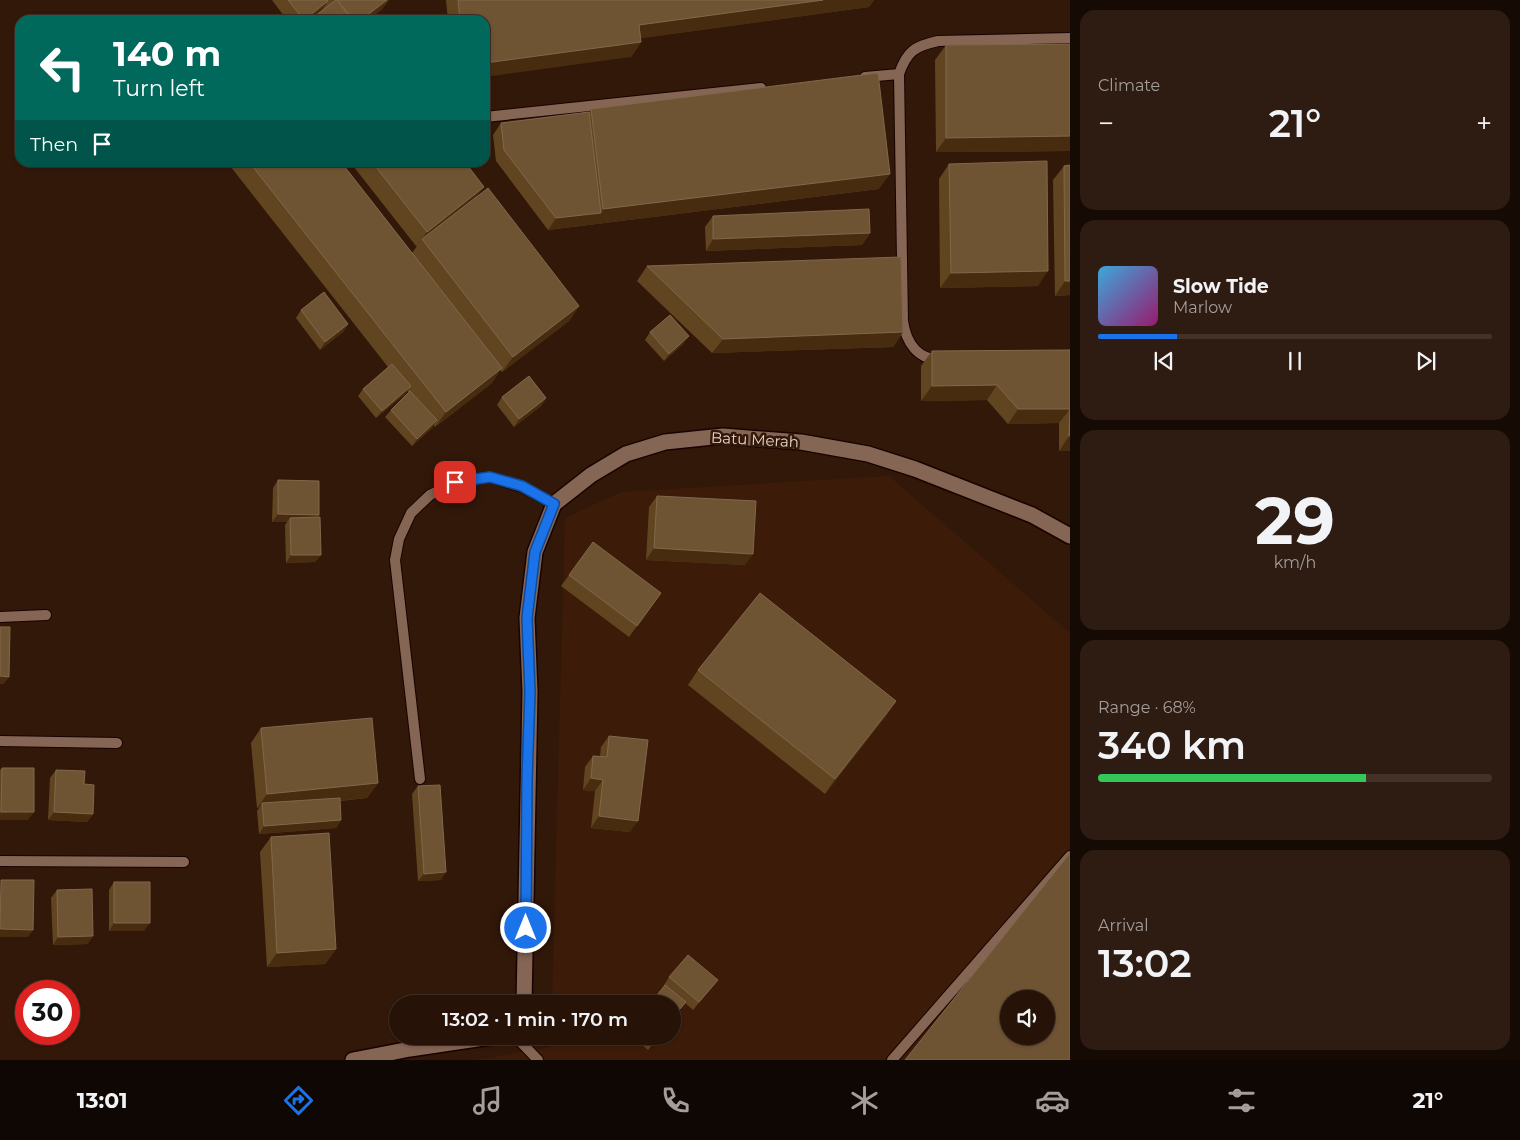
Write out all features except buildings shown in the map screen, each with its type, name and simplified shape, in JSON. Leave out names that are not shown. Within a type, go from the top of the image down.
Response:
[{"type":"street","name":"Batu Merah","points":[[554,504],[591,475],[626,454],[665,442],[723,436],[801,442],[868,454],[915,469],[1032,515],[1070,536]]},
{"type":"street","points":[[524,995],[530,692],[527,618],[535,552],[554,504]]},
{"type":"street","points":[[353,1060],[437,1045]]},
{"type":"lane","points":[[953,360],[934,359],[921,354],[912,347],[905,336],[903,321],[899,74],[904,60],[912,50],[924,44],[938,41],[1070,38]]},
{"type":"lane","points":[[850,79],[899,74]]},
{"type":"lane","points":[[490,116],[771,87]]},
{"type":"lane","points":[[420,779],[395,560],[399,539],[411,513],[430,495],[455,482],[490,477],[522,486],[554,504]]},
{"type":"lane","points":[[0,617],[46,616]]},
{"type":"lane","points":[[0,741],[118,743]]},
{"type":"lane","points":[[892,1060],[1070,856]]},
{"type":"lane","points":[[0,861],[184,862]]},
{"type":"lane","points":[[524,1045],[538,1060]]},
{"type":"shaded area","points":[[889,476],[1070,633],[1070,1060],[476,1060],[551,1047],[551,1045],[681,1045],[681,995],[552,995],[565,518],[621,492]]},
{"type":"route","points":[[455,482],[490,477],[522,486],[554,504],[535,552],[527,618],[530,692],[527,780],[526,928]]}]
